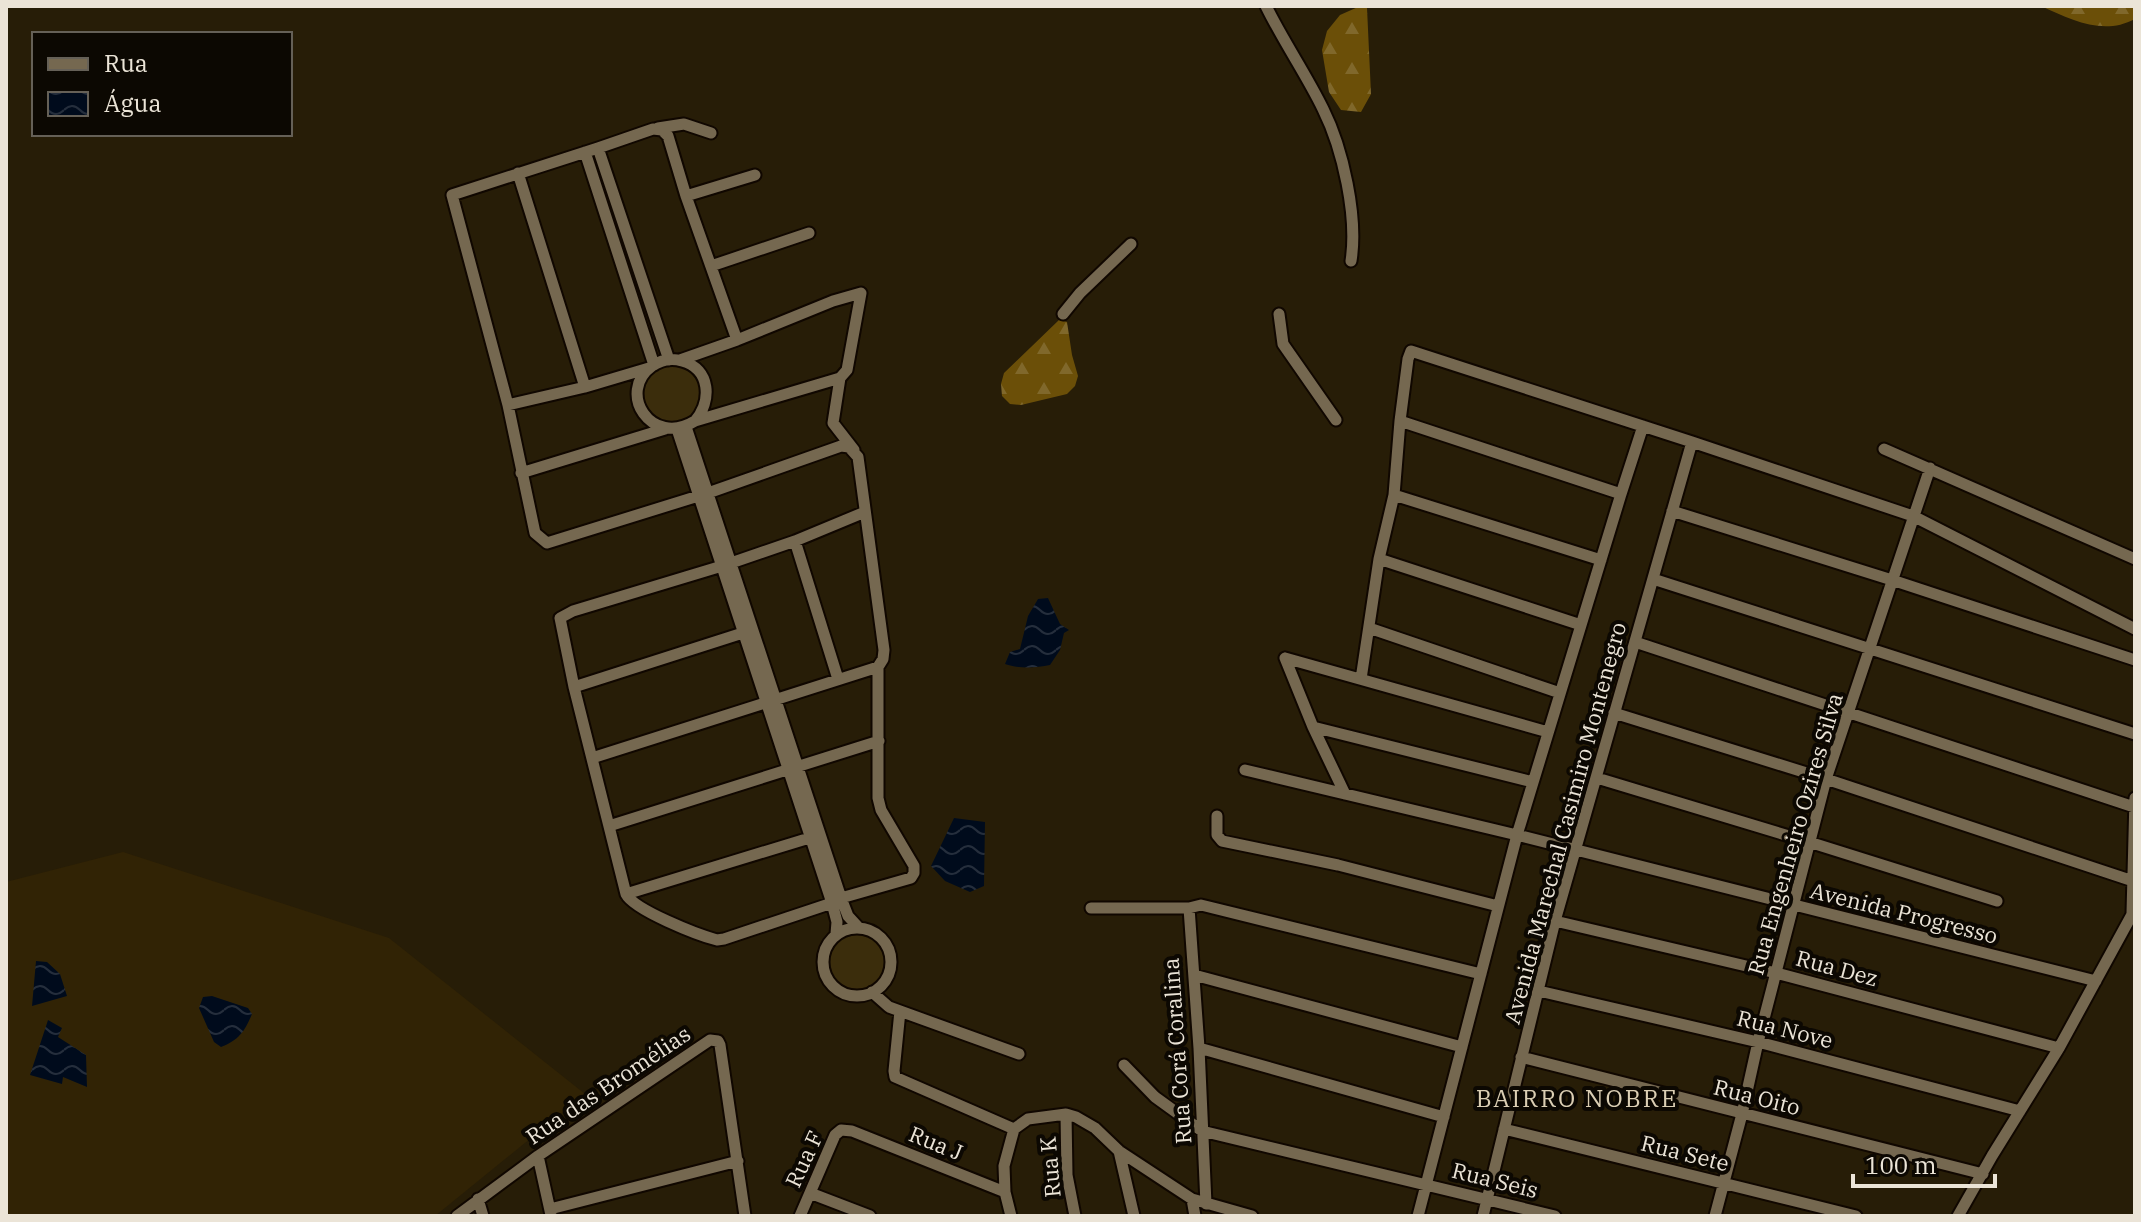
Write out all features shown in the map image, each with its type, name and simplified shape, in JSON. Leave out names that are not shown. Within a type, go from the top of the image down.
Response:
[{"type":"street","points":[[1266,6],[1325,111],[1339,152],[1354,233],[1351,261]]},
{"type":"street","points":[[711,133],[684,124],[657,128],[452,195],[508,405],[535,533],[547,543],[841,446],[855,451]]},
{"type":"street","points":[[657,128],[668,136],[737,340]]},
{"type":"street","points":[[598,148],[674,360]]},
{"type":"street","points":[[585,152],[652,367]]},
{"type":"street","points":[[518,173],[585,387]]},
{"type":"street","points":[[686,196],[755,175]]},
{"type":"street","points":[[711,266],[809,233]]},
{"type":"street","points":[[1063,314],[1080,293],[1131,244]]},
{"type":"street","points":[[508,405],[652,367],[737,340],[833,301],[861,293],[847,370],[840,378],[521,473]]},
{"type":"street","points":[[1279,314],[1283,344],[1336,420]]},
{"type":"street","points":[[1361,679],[1379,559],[1394,495],[1400,421],[1411,351],[1913,516],[2135,629]]},
{"type":"street","points":[[652,367],[642,377],[638,387],[641,409],[655,425],[681,426],[702,413],[707,391],[705,381],[690,364],[674,360]]},
{"type":"street","points":[[840,378],[833,423],[858,457],[884,650],[878,667],[878,787],[881,810],[914,866],[914,873],[911,878],[717,940],[640,909],[626,894],[574,687],[560,618],[573,611],[726,565],[865,512]]},
{"type":"street","points":[[1400,421],[1621,494]]},
{"type":"street","points":[[681,426],[837,901],[836,934]]},
{"type":"street","points":[[1418,1216],[1517,835],[1643,426]]},
{"type":"street","name":"Avenida Marechal Casimiro Montenegro","points":[[1483,1216],[1555,921],[1692,442]]},
{"type":"street","points":[[1884,449],[2135,559]]},
{"type":"street","name":"Rua Engenheiro Ozires Silva","points":[[1715,1216],[1826,779],[1930,468]]},
{"type":"street","points":[[1394,495],[1601,560]]},
{"type":"street","points":[[1672,511],[2135,660]]},
{"type":"street","points":[[795,541],[838,679]]},
{"type":"street","points":[[1379,559],[1581,625]]},
{"type":"street","points":[[1653,579],[2135,734]]},
{"type":"street","points":[[1369,628],[1560,693]]},
{"type":"street","points":[[574,687],[748,631]]},
{"type":"street","points":[[1635,642],[1848,713],[2134,802],[2134,912],[2059,1048],[1958,1216]]},
{"type":"street","points":[[1345,794],[1285,658],[1548,732]]},
{"type":"street","points":[[592,758],[878,667]]},
{"type":"street","points":[[1614,713],[1826,779],[2133,881]]},
{"type":"street","points":[[1313,727],[1533,782]]},
{"type":"street","points":[[609,826],[879,741]]},
{"type":"street","name":"Avenida Progresso","points":[[1245,770],[2096,981]]},
{"type":"street","points":[[1597,778],[1997,901]]},
{"type":"street","points":[[1217,816],[1217,835],[1222,841],[1338,865],[1498,906]]},
{"type":"street","points":[[626,894],[816,836]]},
{"type":"street","points":[[837,901],[859,928]]},
{"type":"street","points":[[1091,908],[1195,906],[1481,974]]},
{"type":"street","name":"Rua Corá Coralina","points":[[1195,906],[1194,975],[1206,1204]]},
{"type":"street","name":"Rua Dez","points":[[1555,921],[1776,973],[2059,1048]]},
{"type":"street","points":[[859,928],[870,930],[880,937],[891,958],[890,969],[877,989],[855,996],[843,993],[826,977],[823,954],[836,934],[859,928]]},
{"type":"street","points":[[1194,975],[1462,1047]]},
{"type":"street","name":"Rua Nove","points":[[1539,991],[1758,1042],[2020,1111]]},
{"type":"street","points":[[872,992],[889,1007],[1019,1054]]},
{"type":"street","points":[[900,1011],[895,1077],[1014,1129]]},
{"type":"street","name":"Rua das Bromélias","points":[[457,1216],[538,1156],[710,1040],[715,1040],[720,1045],[745,1216]]},
{"type":"street","points":[[1199,1048],[1444,1117]]},
{"type":"street","name":"Rua Oito","points":[[1521,1057],[1983,1174]]},
{"type":"street","points":[[1124,1065],[1155,1097],[1202,1131]]},
{"type":"street","points":[[1011,1216],[1005,1192],[1004,1166],[1014,1129],[1028,1119],[1066,1114],[1095,1128],[1119,1151],[1192,1199],[1252,1216]]},
{"type":"street","name":"Rua K","points":[[1066,1114],[1067,1175],[1075,1216]]},
{"type":"street","name":"Rua Sete","points":[[1504,1129],[1856,1216]]},
{"type":"street","name":"Rua F","points":[[800,1216],[835,1135],[841,1130],[852,1131]]},
{"type":"street","name":"Rua J","points":[[852,1131],[1005,1192]]},
{"type":"street","name":"Rua Seis","points":[[1202,1131],[1555,1216]]},
{"type":"street","points":[[1119,1151],[1134,1216]]},
{"type":"street","points":[[538,1156],[551,1212],[738,1161]]},
{"type":"street","points":[[810,1193],[870,1216]]},
{"type":"street","points":[[478,1199],[483,1216]]},
{"type":"street","points":[[1192,1199],[1195,1216]]},
{"type":"shaded area","points":[[672,366],[692,374],[700,394],[692,414],[672,422],[652,414],[644,394],[652,374]]},
{"type":"shaded area","points":[[123,852],[389,938],[585,1094],[435,1216],[6,1216],[6,882]]},
{"type":"shaded area","points":[[857,933],[868,935],[877,942],[884,951],[884,973],[877,982],[868,989],[857,991],[846,989],[837,982],[830,973],[828,962],[830,951],[837,942],[846,935]]},
{"type":"green space","points":[[2041,6],[2135,6],[2135,19],[2123,24],[2099,26],[2076,21]]},
{"type":"green space","points":[[1358,7],[1367,8],[1371,94],[1361,112],[1341,110],[1329,92],[1322,50],[1327,31],[1340,15]]},
{"type":"green space","points":[[1059,320],[1067,322],[1078,376],[1075,386],[1067,394],[1021,405],[1010,404],[1002,396],[1004,373]]},
{"type":"water","points":[[1048,598],[1060,624],[1069,630],[1064,633],[1060,650],[1050,665],[1028,668],[1005,664],[1010,652],[1020,649],[1028,616],[1038,599]]},
{"type":"water","points":[[954,818],[985,822],[984,886],[970,892],[945,881],[931,866]]},
{"type":"water","points":[[36,961],[47,962],[60,974],[67,996],[32,1006]]},
{"type":"water","points":[[212,996],[248,1008],[252,1014],[241,1034],[221,1047],[214,1042],[199,1008],[203,997]]},
{"type":"water","points":[[48,1020],[62,1028],[58,1037],[86,1055],[87,1087],[63,1077],[62,1084],[30,1075]]},
{"type":"district","name":"BAIRRO NOBRE","points":[[1577,1099]]}]
